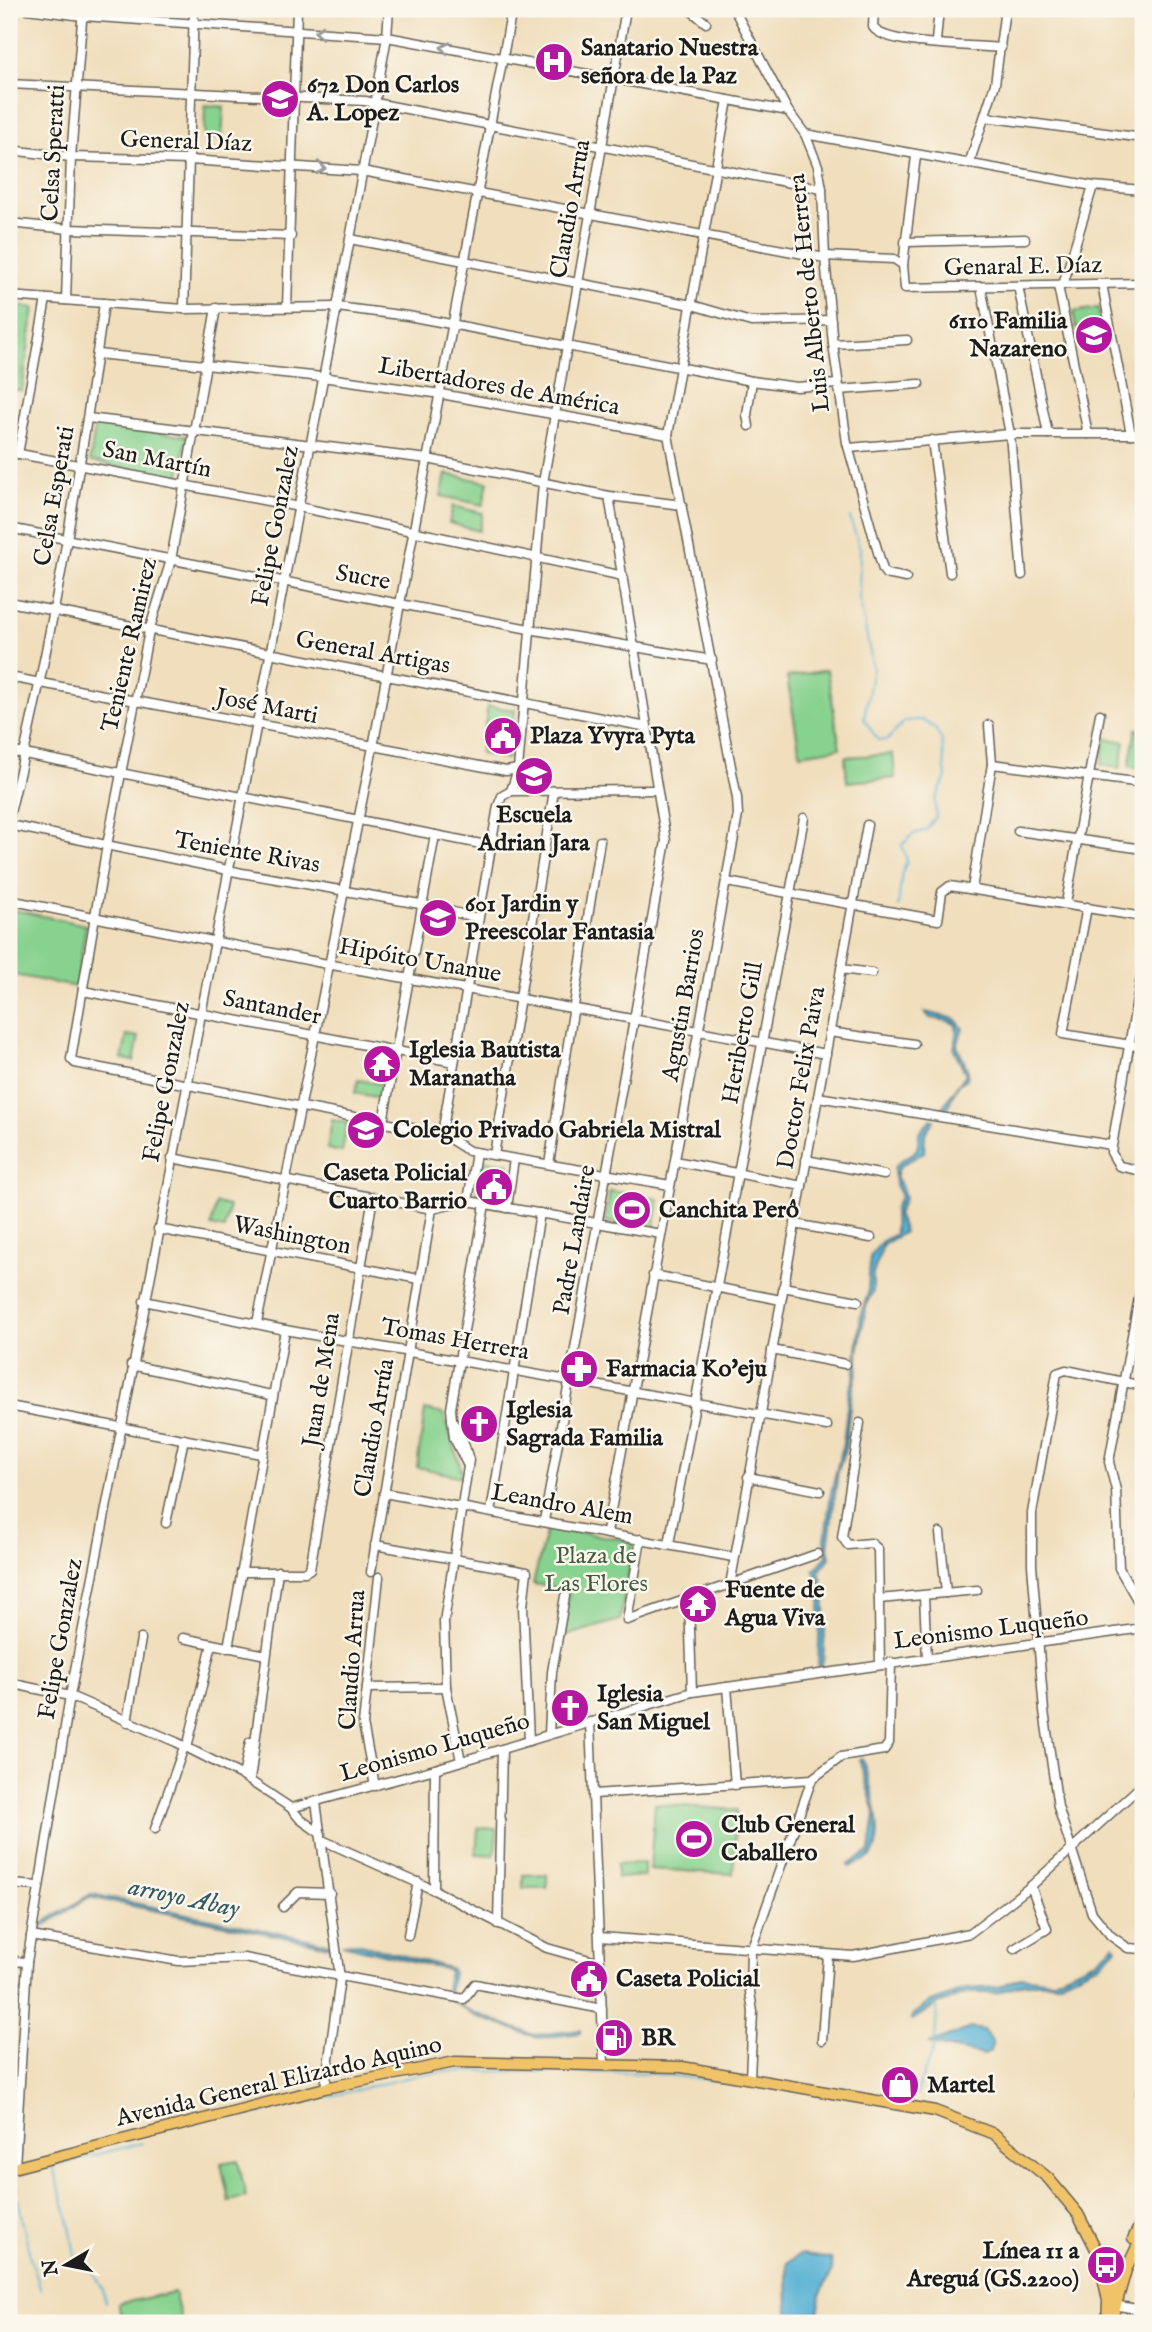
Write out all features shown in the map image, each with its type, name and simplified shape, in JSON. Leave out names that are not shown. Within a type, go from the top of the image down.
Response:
[{"type":"main road","name":"Avenida General Elizardo Aquino","points":[[12,2168],[325,2088],[455,2062],[604,2063],[682,2067],[935,2111],[994,2134],[1023,2155],[1065,2197],[1098,2253],[1112,2303],[1109,2323]]},
{"type":"main road","points":[[1112,2303],[1143,2219]]},
{"type":"main road","points":[[1098,2253],[1107,2263],[1126,2261],[1140,2247],[1143,2234]]},
{"type":"street","points":[[27,9],[387,37],[788,111]]},
{"type":"street","points":[[184,309],[194,9]]},
{"type":"street","points":[[287,307],[294,165],[297,9]]},
{"type":"street","name":"Felipe Gonzalez","points":[[12,2168],[27,1962],[70,1696],[131,1365],[351,239],[387,37],[389,9]]},
{"type":"street","points":[[257,1324],[327,964],[373,747],[512,9]]},
{"type":"street","name":"Claudio Arrua","points":[[511,792],[518,769],[543,482],[626,9]]},
{"type":"street","points":[[689,9],[706,23]]},
{"type":"street","name":"Luis Alberto de Herrera","points":[[734,9],[788,111],[805,134],[822,190],[833,344],[849,448],[883,570],[886,574],[906,578]]},
{"type":"street","points":[[874,9],[875,30],[897,41],[936,41],[1001,48]]},
{"type":"street","points":[[936,41],[940,9]]},
{"type":"street","points":[[969,164],[985,117],[1001,48],[1005,9]]},
{"type":"street","name":"Celsa Speratti","points":[[66,300],[71,157],[83,12]]},
{"type":"street","points":[[9,84],[342,99],[822,190]]},
{"type":"street","points":[[668,435],[728,100]]},
{"type":"street","points":[[985,117],[1143,138]]},
{"type":"street","points":[[805,134],[1093,186],[1143,190]]},
{"type":"street","name":"General Díaz","points":[[9,150],[71,157],[294,165],[362,171],[704,236],[825,257],[894,259],[903,265]]},
{"type":"street","points":[[903,265],[916,156]]},
{"type":"street","points":[[1088,434],[1060,285],[1093,186]]},
{"type":"street","points":[[9,223],[69,229],[291,236]]},
{"type":"street","points":[[351,239],[692,305],[751,322],[831,320]]},
{"type":"street","points":[[905,242],[1025,239]]},
{"type":"street","name":"Genaral E. Díaz","points":[[903,265],[904,287],[1143,283]]},
{"type":"street","points":[[1102,284],[1130,434]]},
{"type":"street","points":[[1018,286],[1048,434]]},
{"type":"street","points":[[981,287],[1010,434],[1022,575]]},
{"type":"street","points":[[9,296],[184,309],[337,307],[452,324],[752,381],[797,387],[919,384]]},
{"type":"street","points":[[18,454],[46,299]]},
{"type":"street","name":"Celsa Esperati","points":[[9,817],[41,684],[66,539],[82,466],[104,303]]},
{"type":"street","name":"Teniente Ramirez","points":[[186,1084],[74,1062],[71,1056],[120,775],[149,631],[171,560],[216,308]]},
{"type":"street","points":[[833,344],[907,340]]},
{"type":"street","name":"Libertadores de América","points":[[97,354],[322,377],[441,394],[668,435]]},
{"type":"street","points":[[749,426],[747,415],[752,381]]},
{"type":"street","points":[[88,418],[428,459],[609,496],[682,505]]},
{"type":"street","points":[[849,448],[1010,434],[1143,434]]},
{"type":"street","name":"Agustin Barrios","points":[[607,1532],[738,815],[712,660],[668,435]]},
{"type":"street","points":[[932,440],[950,573]]},
{"type":"street","name":"San Martín","points":[[9,452],[299,508],[623,576]]},
{"type":"street","name":"Padre Landaire","points":[[544,1521],[666,841],[609,496]]},
{"type":"street","name":"Sucre","points":[[9,528],[529,629],[712,660]]},
{"type":"street","name":"General Artigas","points":[[9,602],[647,727]]},
{"type":"street","name":"José Marti","points":[[9,677],[373,747],[506,771],[518,769]]},
{"type":"street","points":[[1066,903],[1100,713]]},
{"type":"street","points":[[972,889],[992,764],[989,725]]},
{"type":"street","points":[[9,751],[491,846]]},
{"type":"street","points":[[992,764],[1143,783]]},
{"type":"street","points":[[442,1134],[478,918],[502,796],[511,792],[657,790]]},
{"type":"street","points":[[494,1155],[554,791]]},
{"type":"street","name":"Heriberto Gill","points":[[669,1544],[804,818]]},
{"type":"street","name":"Teniente Rivas","points":[[9,825],[228,870],[420,904],[478,918]]},
{"type":"street","name":"Doctor Felix Paiva","points":[[730,1585],[867,825]]},
{"type":"street","points":[[1018,831],[1143,849]]},
{"type":"street","points":[[383,1122],[420,904],[435,835]]},
{"type":"street","points":[[549,1164],[600,841]]},
{"type":"street","points":[[727,881],[938,920],[945,888],[972,889],[1143,917]]},
{"type":"street","name":"Hipóito Unanue","points":[[9,900],[327,964],[826,1054]]},
{"type":"street","points":[[1087,907],[1063,1034],[1143,1047]]},
{"type":"street","points":[[1143,964],[1111,1145],[1114,1161],[1119,1166],[1143,1171]]},
{"type":"street","points":[[841,969],[872,974]]},
{"type":"street","name":"Santander","points":[[83,991],[454,1062]]},
{"type":"street","points":[[829,1032],[914,1044]]},
{"type":"street","points":[[186,1084],[442,1134],[476,1153],[670,1185]]},
{"type":"street","points":[[818,1097],[1111,1145]]},
{"type":"street","points":[[468,1200],[476,1153]]},
{"type":"street","points":[[173,1158],[432,1209],[468,1200],[661,1234]]},
{"type":"street","points":[[507,1208],[514,1159]]},
{"type":"street","points":[[806,1160],[884,1175]]},
{"type":"street","points":[[675,1161],[802,1186]]},
{"type":"street","name":"Juan de Mena","points":[[278,1571],[305,1572],[310,1569],[373,1197]]},
{"type":"street","points":[[461,1762],[446,1688],[444,1622],[452,1558],[463,1507],[467,1464],[457,1445],[452,1420],[485,1204]]},
{"type":"street","name":"Claudio Arrúa","points":[[370,1572],[432,1209]]},
{"type":"street","points":[[491,1512],[540,1213]]},
{"type":"street","points":[[795,1224],[872,1238]]},
{"type":"street","name":"Washington","points":[[158,1229],[419,1279]]},
{"type":"street","points":[[653,1275],[781,1300]]},
{"type":"street","points":[[1143,1275],[1140,1314],[1123,1382],[1109,1458],[1117,1500],[1116,1558],[1122,1576],[1143,1610]]},
{"type":"street","points":[[783,1287],[858,1301]]},
{"type":"street","name":"Tomas Herrera","points":[[144,1301],[285,1330],[827,1426]]},
{"type":"street","points":[[228,1648],[271,1395],[285,1330]]},
{"type":"street","points":[[772,1350],[845,1364]]},
{"type":"street","points":[[131,1365],[271,1395]]},
{"type":"street","points":[[1143,1385],[1066,1370],[1058,1373],[1032,1513],[1032,1565],[1038,1645],[1044,1711],[1058,1807],[1092,1913],[1111,1936],[1128,1948],[1143,1949]]},
{"type":"street","points":[[9,1406],[261,1454]]},
{"type":"street","points":[[860,1423],[842,1537],[848,1545],[875,1545],[880,1664]]},
{"type":"street","points":[[166,1523],[184,1439]]},
{"type":"street","points":[[748,1477],[820,1491]]},
{"type":"street","name":"Leandro Alem","points":[[384,1493],[733,1557]]},
{"type":"street","points":[[940,1534],[946,1593]]},
{"type":"street","points":[[641,1539],[627,1620],[817,1554]]},
{"type":"street","points":[[374,1545],[527,1572],[523,1606],[529,1741]]},
{"type":"street","points":[[241,1572],[278,1571],[247,1778]]},
{"type":"street","name":"Claudio Arrua","points":[[375,1786],[363,1724],[379,1577]]},
{"type":"street","points":[[879,1599],[924,1597],[977,1590]]},
{"type":"street","points":[[549,1734],[552,1672],[565,1595]]},
{"type":"street","points":[[924,1597],[927,1658]]},
{"type":"street","points":[[689,1600],[692,1692]]},
{"type":"street","name":"Leonismo Luqueño","points":[[291,1808],[461,1762],[692,1692],[891,1662],[1038,1645],[1143,1629]]},
{"type":"street","points":[[183,1638],[266,1655]]},
{"type":"street","points":[[127,1721],[141,1639]]},
{"type":"street","points":[[155,1829],[185,1747],[212,1644]]},
{"type":"street","points":[[594,1794],[812,1779],[841,1757],[887,1748],[891,1662]]},
{"type":"street","points":[[9,1683],[70,1696],[185,1747],[247,1778],[276,1801],[291,1808],[322,1837],[434,1889],[547,1948],[600,1963]]},
{"type":"street","points":[[727,1687],[735,1785]]},
{"type":"street","points":[[367,1688],[446,1688]]},
{"type":"street","points":[[590,1723],[604,2063]]},
{"type":"street","points":[[498,1924],[502,1749]]},
{"type":"street","points":[[434,1889],[435,1769]]},
{"type":"street","points":[[750,2078],[753,2012],[750,1993],[751,1950],[812,1779]]},
{"type":"street","points":[[600,1937],[853,1956],[976,1930],[1031,1886],[1143,1784]]},
{"type":"street","points":[[316,1802],[340,1978],[325,2088]]},
{"type":"street","points":[[408,1935],[418,1882]]},
{"type":"street","points":[[9,1884],[38,1886]]},
{"type":"street","points":[[1014,1949],[1047,1929],[1031,1886]]},
{"type":"street","points":[[284,1907],[298,1892],[330,1893]]},
{"type":"street","points":[[31,1936],[179,1961],[211,1962],[244,1958],[464,1999],[475,1984],[602,2009]]},
{"type":"street","points":[[822,2040],[828,1955]]},
{"type":"street","points":[[9,1961],[27,1962]]},
{"type":"street","points":[[1112,2303],[1143,2309]]},
{"type":"green space","points":[[205,105],[224,107],[222,138],[204,137]]},
{"type":"green space","points":[[9,304],[34,308],[22,391],[9,389]]},
{"type":"green space","points":[[1098,308],[1101,324],[1076,328],[1073,312]]},
{"type":"green space","points":[[95,425],[187,436],[179,479],[90,461]]},
{"type":"green space","points":[[446,474],[488,482],[483,505],[441,496]]},
{"type":"green space","points":[[453,506],[483,513],[479,531],[449,523]]},
{"type":"green space","points":[[827,670],[840,748],[800,754],[787,677]]},
{"type":"green space","points":[[488,706],[515,710],[507,759],[480,754]]},
{"type":"green space","points":[[1136,729],[1143,730],[1143,769],[1129,766]]},
{"type":"green space","points":[[1105,738],[1125,742],[1120,768],[1101,765]]},
{"type":"green space","points":[[893,754],[895,778],[847,782],[845,757]]},
{"type":"green space","points":[[9,909],[86,925],[76,987],[9,974]]},
{"type":"green space","points":[[127,1035],[139,1037],[134,1061],[122,1059]]},
{"type":"green space","points":[[358,1080],[383,1084],[380,1098],[355,1093]]},
{"type":"green space","points":[[332,1120],[347,1123],[342,1152],[327,1149]]},
{"type":"green space","points":[[482,1160],[509,1163],[503,1202],[476,1195]]},
{"type":"green space","name":"Canchita Perô","points":[[610,1191],[659,1199],[654,1230],[605,1221]]},
{"type":"green space","points":[[216,1203],[229,1206],[224,1229],[211,1226]]},
{"type":"green space","points":[[425,1410],[444,1414],[462,1477],[417,1467]]},
{"type":"green space","name":"Plaza de Las Flores","points":[[547,1527],[634,1541],[620,1620],[561,1637],[569,1589],[533,1584]]},
{"type":"green space","name":"Club General Caballero","points":[[655,1804],[737,1810],[733,1874],[650,1869]]},
{"type":"green space","points":[[478,1828],[497,1829],[495,1855],[476,1854]]},
{"type":"green space","points":[[644,1863],[644,1876],[617,1878],[617,1864]]},
{"type":"green space","points":[[547,1874],[547,1888],[523,1888],[523,1875]]},
{"type":"green space","points":[[1143,2061],[1143,2104],[1129,2098]]},
{"type":"green space","points":[[238,2160],[246,2197],[229,2201],[221,2163]]},
{"type":"green space","points":[[174,2292],[182,2323],[123,2323],[118,2304]]},
{"type":"water","points":[[925,1012],[955,1019],[963,1028],[957,1046],[968,1071],[967,1079],[959,1084],[966,1074],[954,1049],[957,1028],[952,1022],[930,1018]]},
{"type":"water","points":[[956,1089],[948,1107],[938,1113]]},
{"type":"water","points":[[931,1119],[934,1120],[925,1133],[924,1152],[898,1170],[898,1181],[905,1198],[897,1214],[904,1232],[883,1245],[873,1274],[873,1292],[867,1302],[845,1449],[838,1471],[828,1547],[830,1558],[819,1571],[825,1614],[823,1660],[821,1668],[818,1668],[821,1589],[814,1570],[827,1556],[825,1540],[831,1493],[843,1443],[849,1391],[854,1379],[861,1313],[868,1294],[870,1257],[881,1242],[895,1234],[894,1209],[901,1196],[895,1185],[894,1168],[915,1152],[919,1133]]},
{"type":"water","points":[[862,1758],[876,1810],[877,1838],[875,1850],[869,1858],[850,1867],[848,1864],[870,1852],[875,1813],[859,1759]]},
{"type":"water","points":[[91,1894],[332,1944],[333,1947],[89,1897],[40,1929],[40,1925]]},
{"type":"water","points":[[357,1943],[450,1968],[453,1973],[449,1993],[446,1992],[449,1970],[342,1944]]},
{"type":"water","points":[[1114,1945],[1117,1948],[1099,1964],[1058,1983],[1024,1983],[996,1993],[968,1993],[938,2004],[912,2020],[912,2015],[929,2003],[966,1989],[999,1987],[1022,1977],[1052,1981],[1095,1961]]},
{"type":"water","points":[[449,1999],[470,2011],[534,2035],[580,2030],[580,2033],[538,2038],[473,2015]]},
{"type":"water","points":[[970,2028],[983,2030],[993,2042],[991,2051],[984,2055],[930,2044]]},
{"type":"water","points":[[801,2254],[831,2259],[832,2269],[822,2290],[815,2323],[790,2323],[788,2316],[787,2263]]},
{"type":"waterway","points":[[850,518],[860,549],[859,597],[873,668],[864,719],[878,740],[887,740],[905,721],[922,720],[935,728],[942,741],[946,777],[935,801],[936,817],[926,830],[913,834],[902,845],[907,861],[902,873],[898,907]]},
{"type":"waterway","points":[[916,2095],[935,2043],[937,2006]]},
{"type":"waterway","points":[[243,2117],[423,2074],[458,2071],[642,2073],[721,2081]]},
{"type":"waterway","points":[[9,2177],[142,2143]]},
{"type":"waterway","points":[[53,2165],[70,2226],[76,2262],[78,2266],[94,2272],[103,2290],[105,2302]]},
{"type":"waterway","points":[[14,2177],[17,2190]]},
{"type":"waterway","points":[[18,2199],[30,2257],[41,2290]]},
{"type":"place","name":"Sanatario Nuestra señora de la Paz","points":[[554,62]]},
{"type":"place","name":"672 Don Carlos A. Lopez","points":[[280,99]]},
{"type":"place","name":"6110 Familia Nazareno","points":[[1094,335]]},
{"type":"place","name":"Plaza Yvyra Pyta","points":[[503,736]]},
{"type":"place","name":"Escuela Adrian Jara","points":[[534,776]]},
{"type":"place","name":"601 Jardin y Preescolar Fantasia","points":[[438,918]]},
{"type":"place","name":"Iglesia Bautista Maranatha","points":[[382,1064]]},
{"type":"place","name":"Colegio Privado Gabriela Mistral","points":[[366,1130]]},
{"type":"place","name":"Caseta Policial Cuarto Barrio","points":[[494,1187]]},
{"type":"place","name":"Canchita Perô","points":[[632,1210]]},
{"type":"place","name":"Farmacia Ko'eju","points":[[579,1369]]},
{"type":"place","name":"Iglesia Sagrada Familia","points":[[479,1424]]},
{"type":"place","name":"Fuente de Agua Viva","points":[[698,1604]]},
{"type":"place","name":"Iglesia San Miguel","points":[[570,1708]]},
{"type":"place","name":"Club General Caballero","points":[[694,1839]]},
{"type":"place","name":"Caseta Policial","points":[[589,1979]]},
{"type":"place","name":"BR","points":[[614,2038]]},
{"type":"place","name":"Martel","points":[[900,2085]]},
{"type":"place","name":"Línea 11 a Areguá (GS.2200)","points":[[1106,2265]]},
{"type":"water label","name":"arroyo Abay","points":[[184,1898]]}]
